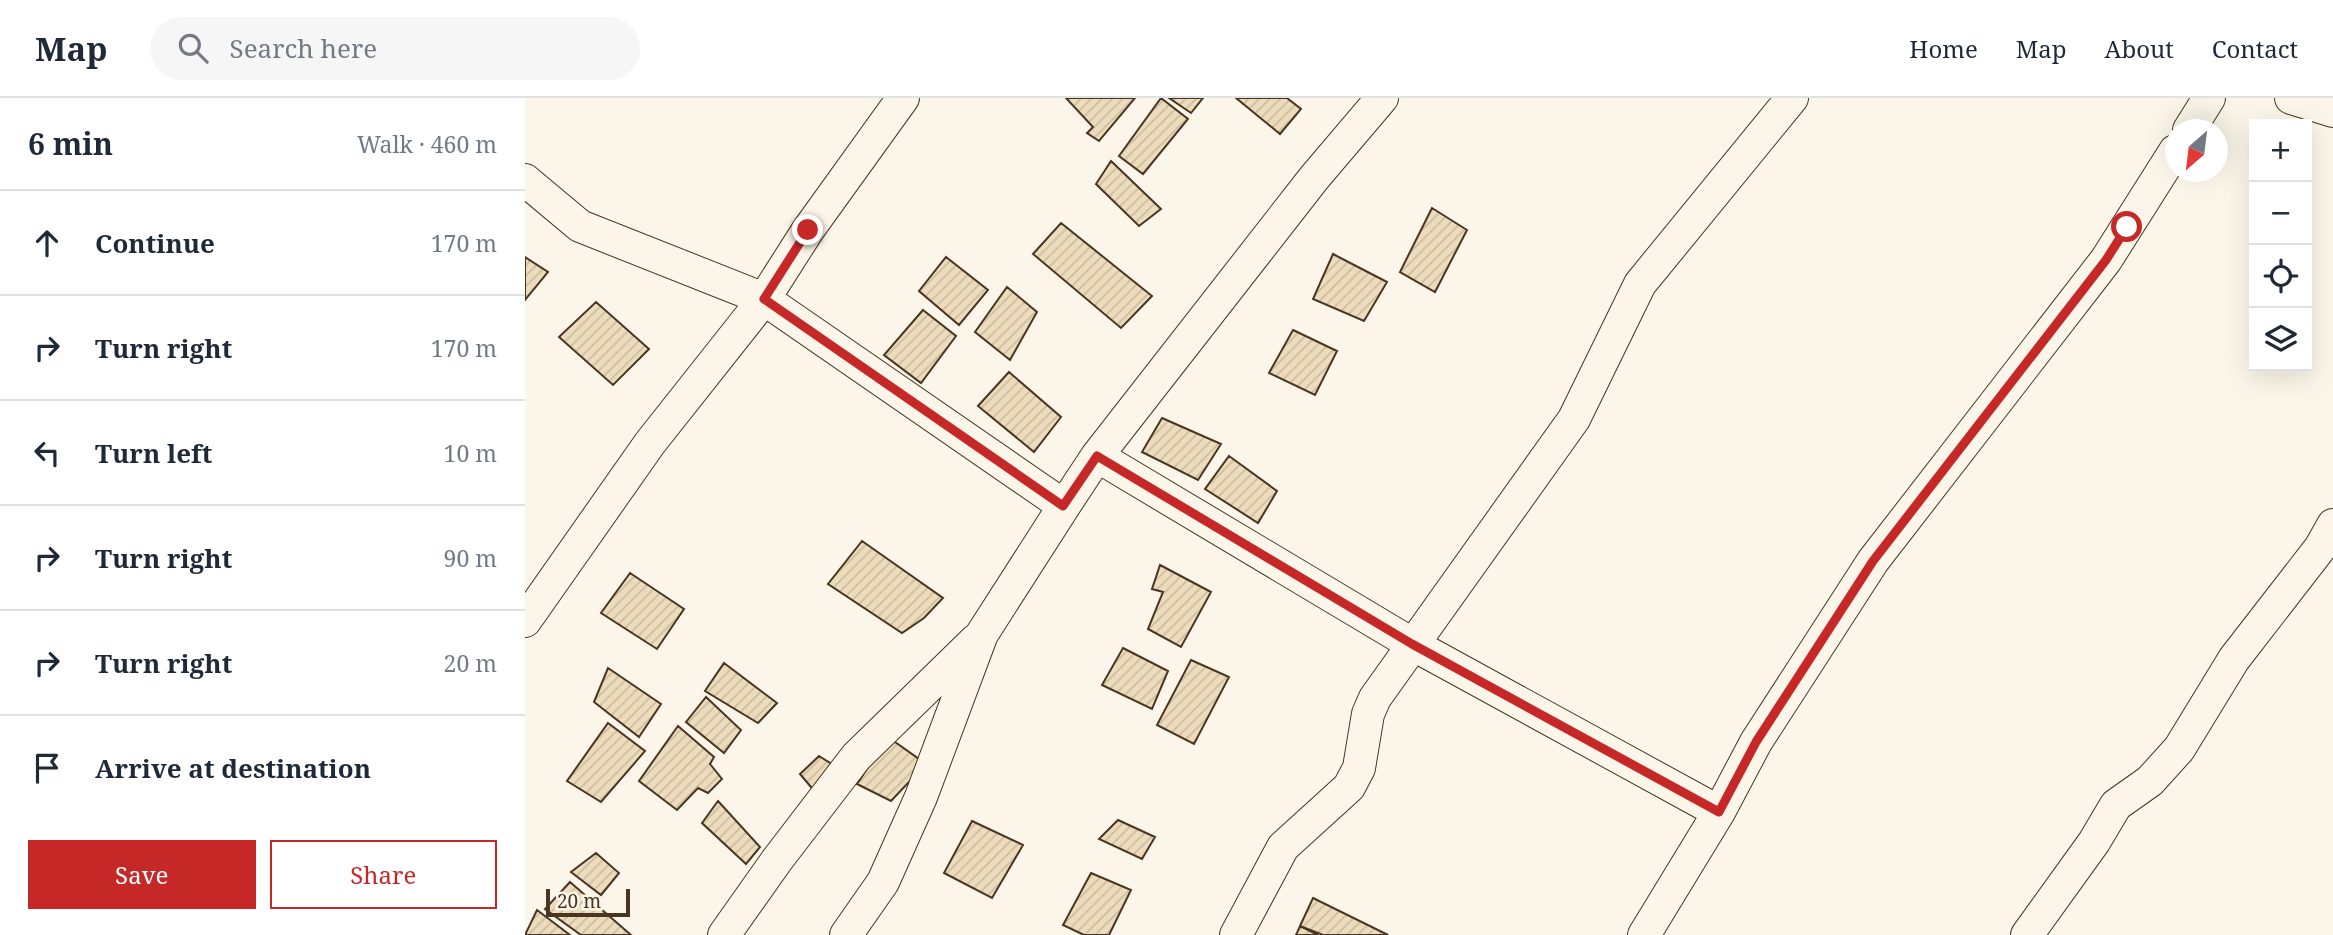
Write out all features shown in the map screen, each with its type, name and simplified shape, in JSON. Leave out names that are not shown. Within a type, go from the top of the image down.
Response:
[{"type":"street","points":[[525,621],[650,443],[764,299],[808,230],[903,98]]},
{"type":"street","points":[[846,935],[883,882],[922,797],[982,634],[1063,506],[1097,456],[1314,178],[1382,98]]},
{"type":"street","points":[[1236,935],[1283,847],[1349,787],[1359,768],[1368,714],[1375,698],[1574,419],[1640,284],[1792,98]]},
{"type":"street","points":[[2196,119],[2209,98]]},
{"type":"street","points":[[2291,98],[2333,111]]},
{"type":"street","points":[[1644,935],[1719,812],[1756,742],[1873,561],[2106,260],[2165,167]]},
{"type":"street","points":[[525,180],[580,226],[764,299],[1063,506]]},
{"type":"street","points":[[1097,456],[1412,644],[1719,812]]},
{"type":"street","points":[[2027,935],[2094,842],[2116,805],[2150,781],[2179,749],[2234,659],[2320,548],[2333,525]]},
{"type":"street","points":[[724,935],[777,860],[856,757],[982,634]]},
{"type":"building","points":[[1066,98],[1135,98],[1099,141],[1087,133],[1093,127]]},
{"type":"building","points":[[1161,98],[1188,119],[1143,174],[1119,156]]},
{"type":"building","points":[[1169,98],[1203,98],[1191,113]]},
{"type":"building","points":[[1236,98],[1287,98],[1301,109],[1280,134]]},
{"type":"building","points":[[1111,161],[1161,209],[1139,226],[1096,184]]},
{"type":"building","points":[[1432,208],[1467,230],[1435,292],[1400,272]]},
{"type":"building","points":[[1061,223],[1152,296],[1121,328],[1033,254]]},
{"type":"building","points":[[1333,254],[1387,282],[1364,321],[1313,299]]},
{"type":"building","points":[[525,257],[548,272],[525,300]]},
{"type":"building","points":[[946,257],[988,290],[959,325],[919,291]]},
{"type":"building","points":[[1007,287],[1037,312],[1010,360],[975,332]]},
{"type":"building","points":[[596,302],[649,349],[613,385],[559,337]]},
{"type":"building","points":[[923,310],[956,336],[921,383],[884,355]]},
{"type":"building","points":[[1293,330],[1337,351],[1315,395],[1269,373]]},
{"type":"building","points":[[1009,372],[1061,417],[1034,452],[978,406]]},
{"type":"building","points":[[1162,418],[1221,444],[1198,480],[1142,452]]},
{"type":"building","points":[[1229,456],[1277,491],[1258,523],[1205,489]]},
{"type":"building","points":[[862,541],[943,598],[924,618],[902,633],[828,584]]},
{"type":"building","points":[[1160,565],[1211,592],[1181,647],[1148,629],[1163,592],[1152,589]]},
{"type":"building","points":[[630,573],[684,609],[657,649],[601,613]]},
{"type":"building","points":[[1123,648],[1168,671],[1152,709],[1102,685]]},
{"type":"building","points":[[1191,660],[1229,677],[1194,744],[1157,725]]},
{"type":"building","points":[[724,663],[777,703],[758,723],[705,691]]},
{"type":"building","points":[[608,668],[661,704],[639,737],[594,702]]},
{"type":"building","points":[[706,697],[741,730],[724,753],[686,722]]},
{"type":"building","points":[[608,723],[645,751],[601,802],[567,781]]},
{"type":"building","points":[[678,726],[714,757],[710,764],[722,779],[708,793],[698,788],[677,810],[639,781]]},
{"type":"building","points":[[888,737],[926,764],[891,801],[857,784]]},
{"type":"building","points":[[819,756],[835,766],[816,793],[800,774]]},
{"type":"building","points":[[718,801],[760,847],[746,864],[702,823]]},
{"type":"building","points":[[1118,820],[1155,837],[1142,859],[1099,839]]},
{"type":"building","points":[[972,821],[1023,845],[992,898],[944,873]]},
{"type":"building","points":[[596,853],[619,873],[601,895],[571,872]]},
{"type":"building","points":[[1091,873],[1131,890],[1109,935],[1084,935],[1063,925]]},
{"type":"building","points":[[570,882],[631,935],[581,935],[545,909]]},
{"type":"building","points":[[1313,898],[1388,935],[1323,935],[1300,926]]},
{"type":"building","points":[[537,910],[570,935],[525,935]]},
{"type":"building","points":[[1300,926],[1318,935],[1296,935]]},
{"type":"route","points":[[808,230],[764,299],[1063,506],[1097,456],[1412,644],[1719,812],[1756,742],[1873,561],[2106,260],[2127,227]]}]
